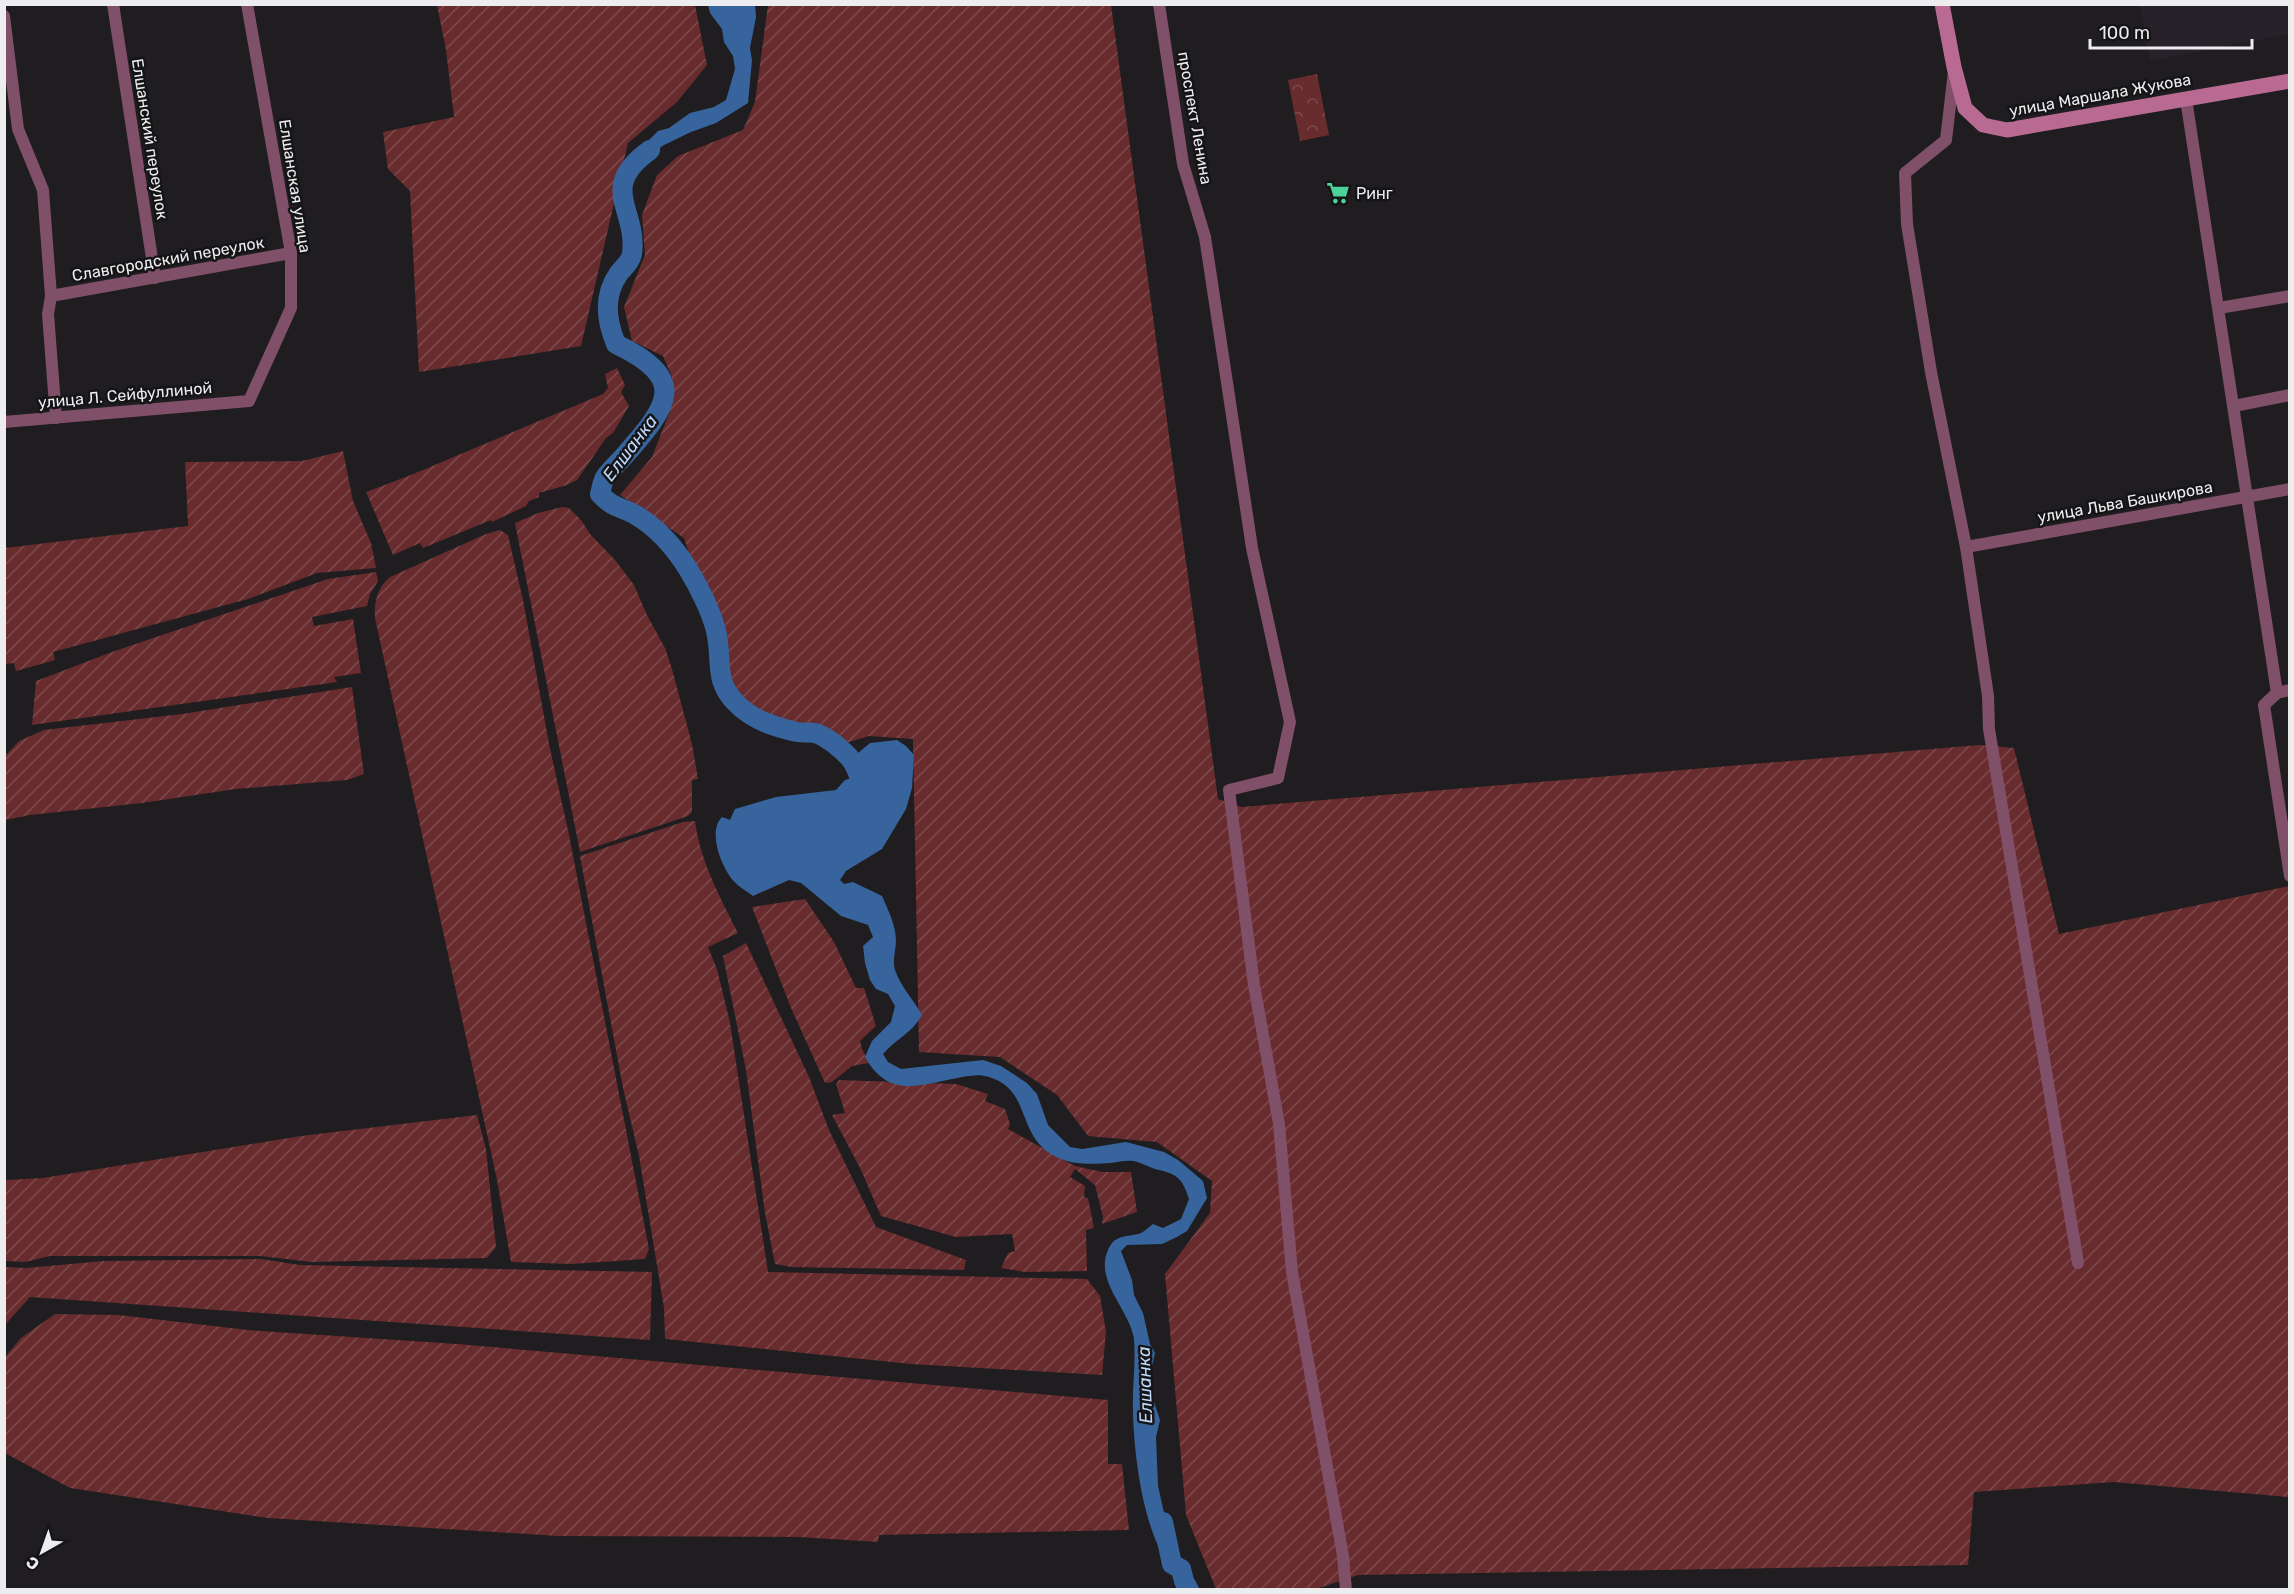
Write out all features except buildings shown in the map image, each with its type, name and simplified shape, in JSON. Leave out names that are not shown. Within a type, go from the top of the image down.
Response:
[{"type":"street","name":"Елшанский переулок","points":[[113,4],[155,278]]},
{"type":"street","name":"Елшанская улица","points":[[247,4],[291,253],[291,308],[249,401]]},
{"type":"street","name":"проспект Ленина","points":[[1159,4],[1183,164],[1205,237],[1252,548],[1290,722],[1278,778],[1229,790],[1254,985],[1279,1124],[1292,1272],[1343,1556],[1346,1590]]},
{"type":"street","name":"улица Маршала Жукова","points":[[1942,4],[1954,67],[1965,108],[1983,124],[2007,130],[2289,81]]},
{"type":"street","points":[[4,16],[18,129],[43,190],[51,296],[48,314],[56,418]]},
{"type":"street","points":[[1954,67],[1946,140],[1905,173],[1906,224],[1931,372],[1966,547],[1988,696],[1989,729],[2078,1263]]},
{"type":"street","points":[[2186,99],[2248,496],[2283,692],[2264,705],[2289,876]]},
{"type":"street","name":"Славгородский переулок","points":[[51,296],[291,253]]},
{"type":"street","points":[[2219,308],[2289,296]]},
{"type":"street","points":[[2234,406],[2289,395]]},
{"type":"street","name":"улица Л. Сейфуллиной","points":[[4,422],[249,401]]},
{"type":"street","name":"улица Льва Башкирова","points":[[1966,547],[2289,489]]},
{"type":"shaded area","points":[[2140,5],[2289,5],[2289,34],[2150,61]]},
{"type":"green space","points":[[437,5],[695,5],[707,65],[677,102],[628,143],[581,346],[419,372],[410,191],[388,169],[383,132],[454,117],[446,50]]},
{"type":"green space","points":[[768,5],[1111,5],[1218,799],[1241,807],[1979,745],[2014,748],[2059,934],[2289,886],[2289,1497],[2114,1482],[1974,1492],[1968,1565],[1358,1575],[1316,1589],[1216,1589],[1186,1515],[1165,1274],[1210,1213],[1212,1181],[1157,1142],[1088,1136],[1057,1095],[1000,1057],[919,1052],[913,739],[869,736],[846,743],[751,709],[729,686],[725,666],[684,538],[620,495],[652,457],[670,411],[672,377],[663,356],[632,341],[624,307],[645,255],[642,215],[657,175],[678,156],[743,130],[755,102]]},
{"type":"green space","points":[[1317,74],[1329,135],[1300,141],[1288,80]]},
{"type":"green space","points":[[617,368],[625,385],[621,392],[629,406],[613,433],[606,438],[577,480],[539,493],[539,497],[529,501],[526,506],[492,522],[491,520],[423,548],[420,543],[393,555],[366,492],[603,394],[608,388],[605,374]]},
{"type":"green space","points":[[343,451],[353,501],[371,543],[376,568],[317,573],[248,599],[53,652],[55,660],[16,671],[14,663],[5,664],[5,548],[188,526],[185,462],[302,461]]},
{"type":"green space","points":[[562,507],[569,508],[581,520],[590,534],[615,560],[634,585],[665,648],[672,669],[692,744],[698,779],[692,780],[692,812],[688,816],[580,852],[515,523],[538,513]]},
{"type":"green space","points":[[500,530],[508,535],[523,600],[549,744],[569,835],[649,1249],[645,1259],[571,1264],[511,1262],[497,1180],[375,618],[377,596],[390,577],[486,534]]},
{"type":"green space","points":[[376,572],[378,581],[370,594],[367,606],[312,617],[314,626],[353,619],[361,673],[334,677],[337,682],[32,725],[36,681],[112,652],[328,579]]},
{"type":"green space","points":[[352,687],[364,774],[347,780],[236,789],[5,820],[5,756],[19,741],[44,730],[182,714]]},
{"type":"green space","points":[[695,821],[706,865],[738,933],[708,947],[717,969],[730,1023],[768,1272],[1087,1279],[1100,1296],[1106,1332],[1102,1375],[911,1364],[665,1339],[664,1308],[639,1156],[623,1088],[580,856],[683,822]]},
{"type":"green space","points":[[805,899],[834,942],[856,988],[864,988],[876,1026],[860,1041],[869,1063],[852,1066],[832,1082],[825,1083],[791,1008],[752,907]]},
{"type":"green space","points":[[746,943],[809,1077],[829,1130],[876,1227],[966,1260],[964,1270],[791,1267],[775,1264],[765,1213],[746,1070],[723,956]]},
{"type":"green space","points":[[839,1080],[956,1084],[988,1094],[985,1101],[1005,1109],[1010,1124],[1008,1129],[1075,1166],[1102,1172],[1131,1172],[1137,1212],[1102,1224],[1103,1217],[1095,1185],[1075,1169],[1070,1177],[1085,1186],[1084,1197],[1088,1198],[1094,1228],[1086,1230],[1087,1271],[1025,1272],[1001,1268],[1008,1253],[1015,1251],[1012,1234],[956,1237],[881,1216],[861,1170],[832,1115],[845,1113],[836,1084]]},
{"type":"green space","points":[[477,1115],[486,1149],[496,1247],[487,1258],[311,1262],[261,1256],[50,1256],[25,1262],[5,1261],[5,1180],[43,1178],[301,1136]]},
{"type":"green space","points":[[261,1259],[300,1265],[652,1272],[650,1340],[30,1297],[5,1325],[5,1267],[26,1268],[104,1261]]},
{"type":"green space","points":[[55,1314],[119,1315],[248,1330],[457,1344],[1108,1400],[1108,1464],[1122,1464],[1129,1530],[879,1535],[878,1542],[799,1537],[559,1536],[268,1518],[70,1488],[5,1453],[5,1357],[21,1338]]},
{"type":"water","points":[[708,5],[755,5],[756,17],[750,48],[752,60],[748,103],[716,123],[662,146],[656,153],[646,155],[629,167],[627,164],[631,153],[641,148],[658,131],[669,128],[690,113],[714,107],[726,100],[735,69],[733,56],[724,42],[722,29],[710,13]]},
{"type":"water","points":[[897,740],[914,755],[912,788],[906,809],[882,849],[846,871],[840,880],[844,884],[853,882],[882,896],[895,929],[895,970],[922,1015],[914,1027],[883,1054],[888,1062],[901,1069],[983,1060],[1001,1066],[1027,1083],[1037,1094],[1048,1125],[1070,1147],[1082,1149],[1126,1142],[1164,1152],[1178,1160],[1203,1181],[1207,1198],[1187,1231],[1162,1244],[1127,1245],[1121,1251],[1132,1280],[1134,1295],[1143,1313],[1150,1344],[1155,1353],[1150,1376],[1150,1390],[1160,1420],[1156,1437],[1158,1486],[1165,1517],[1177,1552],[1166,1548],[1167,1562],[1152,1530],[1141,1490],[1133,1412],[1134,1339],[1126,1317],[1109,1284],[1105,1262],[1110,1245],[1117,1239],[1140,1233],[1153,1224],[1163,1228],[1181,1219],[1189,1199],[1181,1181],[1174,1175],[1139,1162],[1085,1164],[1061,1159],[1046,1151],[1029,1129],[1013,1093],[1003,1084],[989,1077],[971,1076],[914,1086],[902,1086],[883,1078],[865,1057],[872,1041],[891,1022],[895,1006],[888,994],[876,989],[870,980],[863,946],[873,937],[868,925],[841,916],[801,883],[789,880],[753,896],[733,881],[717,847],[718,823],[722,817],[730,820],[735,809],[776,797],[836,790],[845,780],[858,776],[859,766],[852,758],[870,743]]},
{"type":"waterway","name":"Елшанка","points":[[650,150],[634,164],[626,176],[623,199],[630,224],[632,254],[610,290],[608,317],[616,344],[654,369],[663,381],[664,394],[661,407],[652,421],[606,476],[600,494],[650,525],[683,561],[711,616],[718,641],[721,678],[736,703],[749,714],[764,722],[797,732],[815,733],[833,743],[849,757],[855,766],[866,800]]},
{"type":"waterway","name":"Елшанка","points":[[1163,1522],[1172,1564],[1181,1569],[1189,1590]]},
{"type":"place","name":"Ринг","points":[[1338,193]]}]
